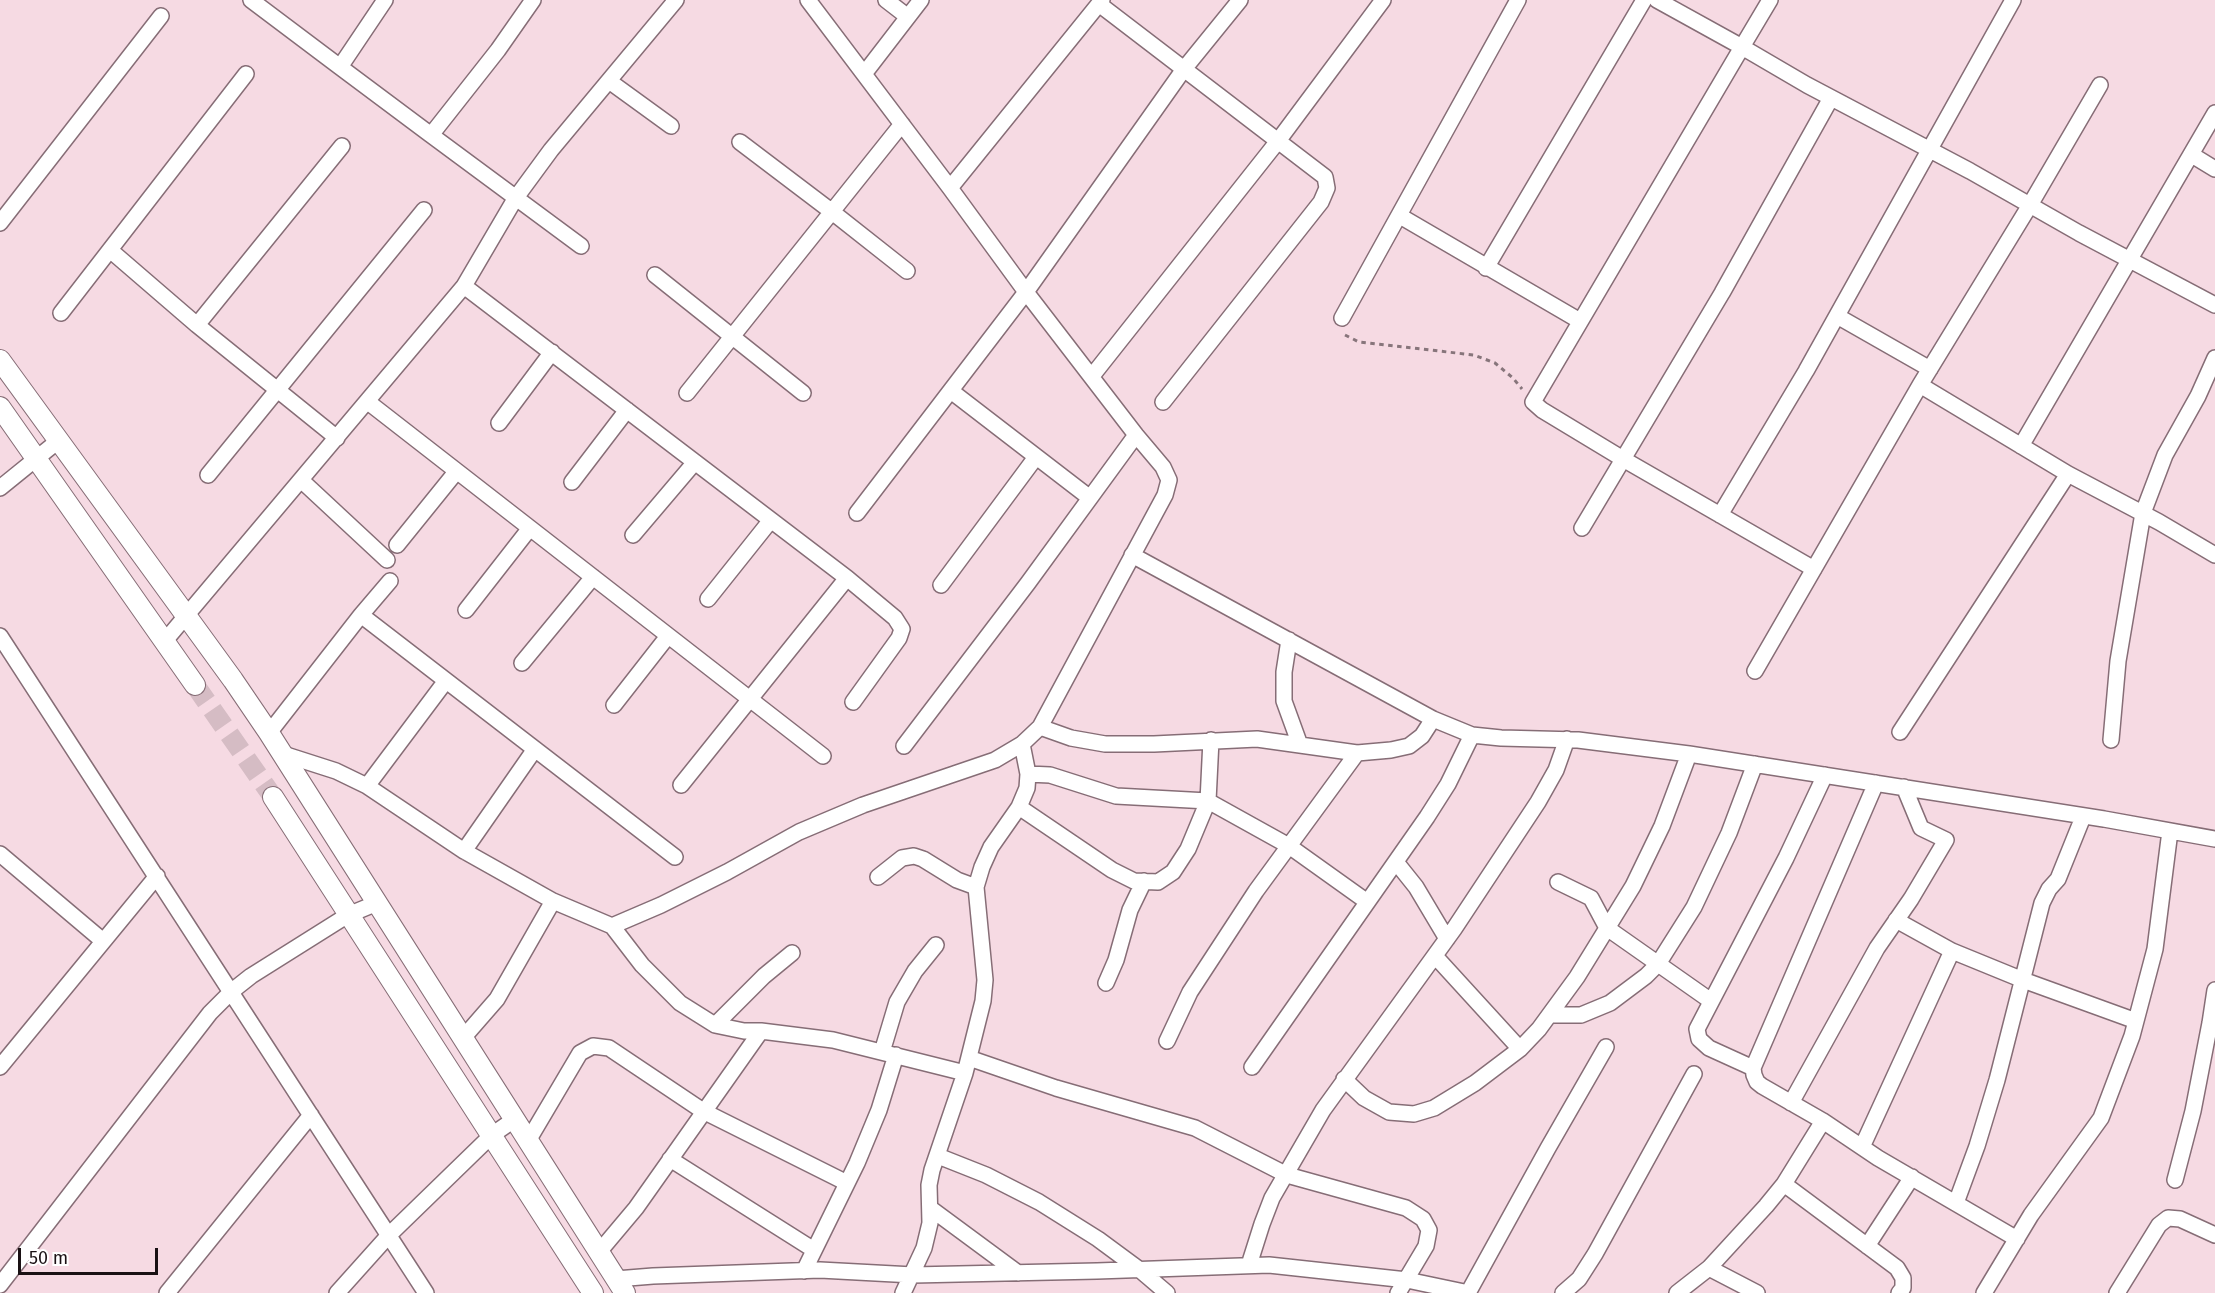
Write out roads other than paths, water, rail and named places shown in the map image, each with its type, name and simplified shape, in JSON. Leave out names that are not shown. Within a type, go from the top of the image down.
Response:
[{"type":"street","points":[[251,0],[581,246]]},
{"type":"street","points":[[340,67],[385,0]]},
{"type":"street","points":[[431,135],[498,50],[533,0]]},
{"type":"street","points":[[164,642],[464,286],[515,199],[551,150],[676,0]]},
{"type":"street","points":[[612,926],[728,872],[799,832],[863,805],[995,760],[1022,744],[1040,727],[1165,495],[1169,480],[1163,466],[1136,435],[1026,292],[808,0]]},
{"type":"street","points":[[886,0],[908,18]]},
{"type":"street","points":[[864,74],[921,0]]},
{"type":"street","points":[[857,513],[1026,292],[1184,69],[1240,0]]},
{"type":"street","points":[[1092,376],[1278,141],[1383,0]]},
{"type":"street","points":[[1342,318],[1518,0]]},
{"type":"street","points":[[1486,268],[1644,0]]},
{"type":"street","points":[[1657,0],[1831,98],[2215,305]]},
{"type":"street","points":[[1770,0],[1533,402],[1542,410],[1623,459],[1815,569]]},
{"type":"street","points":[[1720,515],[1837,316],[2013,0]]},
{"type":"street","points":[[950,188],[1100,2],[1325,177],[1327,188],[1322,202],[1163,402]]},
{"type":"street","points":[[0,223],[161,16]]},
{"type":"street","points":[[61,313],[246,74]]},
{"type":"street","points":[[609,81],[671,126]]},
{"type":"street","points":[[1755,671],[1920,385],[2100,85]]},
{"type":"street","points":[[1582,528],[1722,293],[1831,98]]},
{"type":"street","points":[[2021,446],[2215,113]]},
{"type":"street","points":[[687,393],[902,124]]},
{"type":"street","points":[[740,142],[907,271]]},
{"type":"street","points":[[197,325],[342,146]]},
{"type":"street","points":[[2192,155],[2215,169]]},
{"type":"street","points":[[208,475],[424,210]]},
{"type":"street","points":[[1400,216],[1580,321]]},
{"type":"street","points":[[110,250],[197,325],[337,438]]},
{"type":"street","points":[[655,275],[802,393]]},
{"type":"street","points":[[464,286],[847,578],[895,618],[902,629],[899,638],[854,702]]},
{"type":"street","points":[[1837,316],[1930,369]]},
{"type":"street","points":[[499,423],[552,352]]},
{"type":"street","points":[[2111,740],[2118,661],[2143,513],[2165,455],[2198,396],[2215,358]]},
{"type":"street","points":[[0,360],[187,615],[269,733],[621,1286],[664,1275],[804,1270],[913,1275],[1269,1265],[1402,1287],[1468,1293],[1606,1047]]},
{"type":"street","points":[[1920,385],[2068,474],[2143,513],[2215,555]]},
{"type":"street","points":[[951,391],[1090,498]]},
{"type":"street","points":[[368,402],[824,756]]},
{"type":"street","points":[[0,407],[195,685]]},
{"type":"street","points":[[572,482],[627,410]]},
{"type":"street","points":[[904,746],[1136,435]]},
{"type":"street","points":[[0,488],[58,441]]},
{"type":"street","points":[[940,585],[1036,457]]},
{"type":"street","points":[[633,535],[695,462]]},
{"type":"street","points":[[397,545],[456,472]]},
{"type":"street","points":[[1900,732],[2068,474]]},
{"type":"street","points":[[302,480],[387,560]]},
{"type":"street","points":[[708,599],[771,520]]},
{"type":"street","points":[[466,610],[530,528]]},
{"type":"street","points":[[1132,555],[1432,720],[1472,735],[1567,739],[1689,754],[2215,839]]},
{"type":"street","points":[[522,663],[593,577]]},
{"type":"street","points":[[681,785],[751,701],[847,578]]},
{"type":"street","points":[[269,733],[390,581]]},
{"type":"street","points":[[361,615],[675,857]]},
{"type":"street","points":[[0,636],[426,1293]]},
{"type":"street","points":[[614,705],[668,636]]},
{"type":"street","points":[[1289,640],[1284,672],[1284,701],[1300,745]]},
{"type":"street","points":[[367,786],[445,682]]},
{"type":"street","points":[[1040,727],[1071,738],[1105,744],[1257,739],[1357,753],[1409,746],[1422,736],[1432,720]]},
{"type":"street","points":[[1252,1067],[1448,784],[1472,735]]},
{"type":"street","points":[[1249,1265],[1272,1198],[1323,1110],[1447,939],[1538,802],[1556,770],[1567,739]]},
{"type":"street","points":[[1019,807],[1112,870],[1134,880],[1158,882],[1173,872],[1188,849],[1208,801],[1211,740]]},
{"type":"street","points":[[903,1293],[924,1248],[930,1223],[929,1185],[932,1170],[967,1066],[983,1001],[985,980],[976,887],[991,848],[1019,807],[1027,788],[1028,774],[1022,744]]},
{"type":"street","points":[[464,851],[535,749]]},
{"type":"street","points":[[1167,1041],[1190,992],[1256,891],[1357,753]]},
{"type":"street","points":[[283,754],[336,771],[367,786],[464,851],[553,901],[612,926],[642,965],[680,1003],[715,1024],[744,1031],[833,1040],[889,1054],[967,1066],[1056,1088],[1195,1128],[1287,1175],[1406,1208],[1423,1219],[1429,1230],[1426,1246],[1402,1287]]},
{"type":"street","points":[[1344,1079],[1365,1098],[1389,1112],[1414,1114],[1434,1108],[1475,1083],[1520,1049],[1550,1015],[1577,977],[1633,886],[1662,826],[1689,754]]},
{"type":"street","points":[[1550,1015],[1581,1015],[1610,1003],[1658,964],[1694,907],[1729,833],[1755,764]]},
{"type":"street","points":[[1028,774],[1050,776],[1116,796],[1208,801],[1289,846],[1366,901]]},
{"type":"street","points":[[1754,1068],[1709,1048],[1699,1040],[1697,1029],[1786,858],[1825,775]]},
{"type":"street","points":[[1876,783],[1754,1068],[1757,1082],[2017,1239]]},
{"type":"street","points":[[1791,1103],[1852,993],[1946,840],[1921,828],[1904,787]]},
{"type":"street","points":[[273,797],[593,1293]]},
{"type":"street","points":[[1956,1203],[1990,1102],[2042,903],[2049,889],[2058,879],[2083,817]]},
{"type":"street","points":[[1984,1293],[2031,1215],[2101,1118],[2136,1021],[2156,949],[2170,831]]},
{"type":"street","points":[[878,877],[902,858],[914,856],[957,880],[976,887]]},
{"type":"street","points":[[2,860],[103,941]]},
{"type":"street","points":[[1396,862],[1416,887],[1447,939]]},
{"type":"street","points":[[0,1067],[157,876]]},
{"type":"street","points":[[1106,983],[1130,910],[1144,881]]},
{"type":"street","points":[[1558,882],[1591,898],[1607,928],[1711,1001]]},
{"type":"street","points":[[463,1038],[497,999],[553,901]]},
{"type":"street","points":[[0,1285],[203,1022],[232,991],[251,976],[348,915],[377,903]]},
{"type":"street","points":[[1896,921],[1952,951],[2023,980],[2136,1021]]},
{"type":"street","points":[[804,1270],[847,1183],[879,1110],[897,1002],[915,971],[936,945]]},
{"type":"street","points":[[1862,1147],[1952,951]]},
{"type":"street","points":[[715,1024],[764,976],[792,953]]},
{"type":"street","points":[[1435,956],[1520,1049]]},
{"type":"street","points":[[2175,1180],[2193,1111],[2215,990]]},
{"type":"street","points":[[744,1031],[749,1035],[751,1045]]},
{"type":"street","points":[[599,1252],[636,1208],[761,1031]]},
{"type":"street","points":[[528,1141],[580,1053],[593,1046],[609,1048],[703,1111],[847,1183]]},
{"type":"street","points":[[1563,1293],[1579,1279],[1595,1254],[1694,1074]]},
{"type":"street","points":[[167,1293],[311,1115]]},
{"type":"street","points":[[337,1293],[389,1235],[492,1135],[515,1119]]},
{"type":"street","points":[[1677,1293],[1709,1268],[1766,1206],[1784,1184],[1823,1120]]},
{"type":"street","points":[[938,1156],[986,1175],[1039,1202],[1098,1239],[1167,1293]]},
{"type":"street","points":[[670,1159],[814,1250]]},
{"type":"street","points":[[1867,1246],[1912,1177]]},
{"type":"street","points":[[1784,1184],[1897,1268],[1903,1278],[1903,1288],[1899,1293]]},
{"type":"street","points":[[930,1208],[1018,1273]]},
{"type":"street","points":[[2117,1293],[2158,1225],[2168,1218],[2180,1219],[2215,1235]]},
{"type":"street","points":[[1709,1268],[1757,1293]]},
{"type":"tunnel","points":[[195,685],[273,797]]}]
